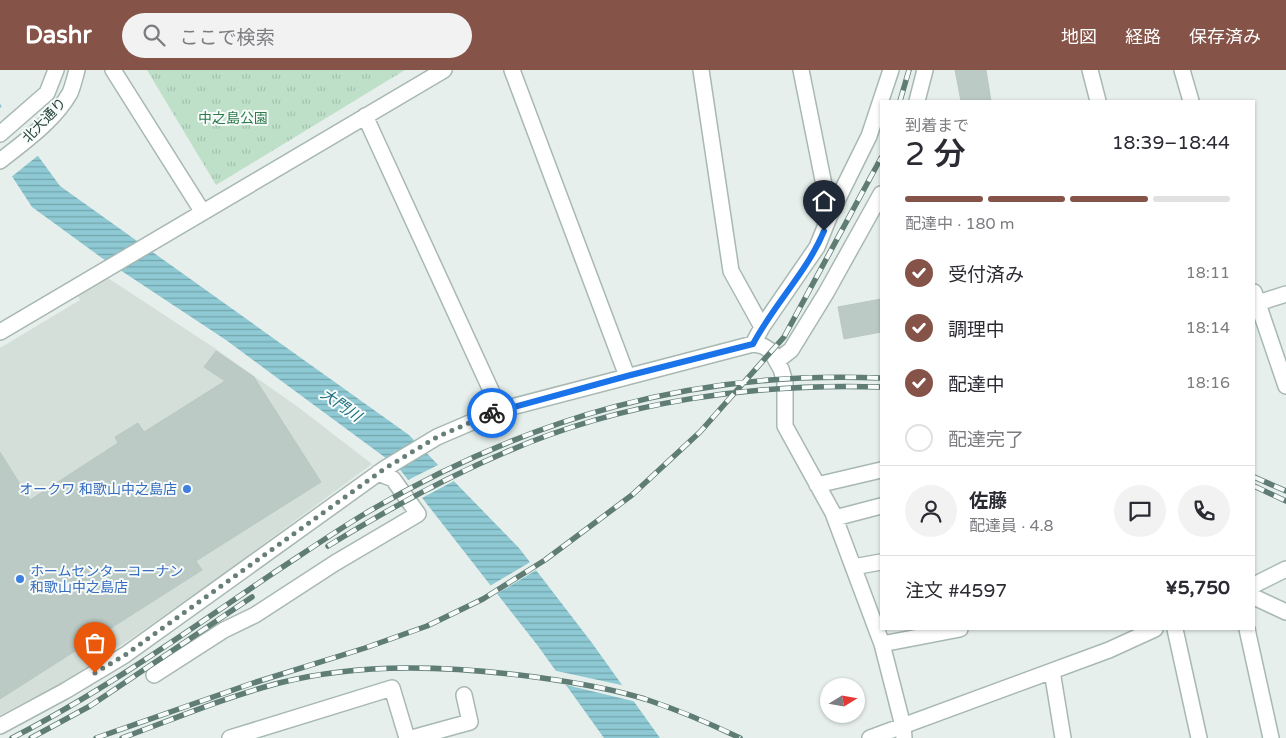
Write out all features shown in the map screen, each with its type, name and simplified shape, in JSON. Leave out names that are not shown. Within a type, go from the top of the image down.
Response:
[{"type":"street","name":"北大通り","points":[[0,134],[47,93],[56,70]]},
{"type":"street","name":"北大通り","points":[[0,161],[32,135],[61,107],[71,90],[77,70]]},
{"type":"street","points":[[113,70],[202,211]]},
{"type":"street","points":[[0,332],[155,241],[202,211],[444,70]]},
{"type":"street","points":[[512,70],[627,376]]},
{"type":"street","points":[[701,70],[731,271],[762,327]]},
{"type":"street","points":[[801,70],[830,215]]},
{"type":"street","points":[[881,100],[891,70]]},
{"type":"street","points":[[917,100],[925,70]]},
{"type":"street","points":[[1090,70],[1098,100]]},
{"type":"street","points":[[1182,70],[1191,100]]},
{"type":"street","points":[[753,344],[762,327],[817,247],[830,215],[868,136],[880,102]]},
{"type":"street","points":[[365,116],[500,410]]},
{"type":"street","points":[[778,360],[791,350],[826,293],[880,196]]},
{"type":"street","points":[[1286,294],[1256,298],[1259,328],[1286,386]]},
{"type":"street","points":[[0,726],[65,691],[125,655],[381,471],[437,437],[500,410],[753,344],[771,351],[778,360],[785,382],[785,426],[835,518],[882,644],[904,732]]},
{"type":"street","points":[[818,485],[880,470]]},
{"type":"street","points":[[154,674],[224,630],[255,615],[336,563],[418,514],[393,479],[381,471]]},
{"type":"street","points":[[835,518],[880,506]]},
{"type":"street","points":[[853,567],[880,562]]},
{"type":"street","points":[[1255,585],[1286,569]]},
{"type":"street","points":[[1255,597],[1286,612]]},
{"type":"street","points":[[882,644],[955,630]]},
{"type":"street","points":[[870,738],[904,732],[1052,671],[1109,650],[1153,630]]},
{"type":"street","points":[[1175,630],[1199,738]]},
{"type":"street","points":[[1247,630],[1271,738]]},
{"type":"street","points":[[1052,671],[1063,738]]},
{"type":"street","points":[[230,738],[392,688],[407,738]]},
{"type":"street","points":[[412,738],[470,722],[464,695]]},
{"type":"shaded area","points":[[108,278],[216,349],[298,407],[372,464],[212,582],[132,638],[64,682],[0,715],[0,348],[80,300],[78,296]]},
{"type":"green space","name":"中之島公園","points":[[147,70],[405,70],[216,185]]},
{"type":"water","name":"大門川","points":[[0,104],[60,186],[409,435],[519,548],[592,643],[660,738],[604,738],[538,646],[398,467],[226,340],[102,258],[32,207],[0,158]]},
{"type":"pier","points":[[4,105],[40,154],[10,178],[0,162],[0,108]]},
{"type":"pier","points":[[440,464],[456,480],[420,499],[406,481]]},
{"type":"pier","points":[[532,561],[538,569],[495,595],[488,587]]},
{"type":"pier","points":[[552,670],[626,686],[637,702],[562,684]]},
{"type":"building","points":[[955,70],[986,70],[991,100],[961,100]]},
{"type":"building","points":[[880,299],[880,332],[844,339],[838,307]]},
{"type":"building","points":[[216,351],[254,377],[321,482],[196,561],[202,570],[0,699],[0,452],[30,500],[118,443],[115,437],[138,423],[144,432],[225,381],[204,367]]},
{"type":"railway","points":[[900,100],[909,70]]},
{"type":"railway","points":[[96,738],[250,684],[365,648],[427,626],[483,599],[545,560],[632,495],[700,432],[784,337],[880,160]]},
{"type":"railway","points":[[12,738],[111,682],[366,513],[427,480],[488,451],[551,426],[614,407],[678,392],[744,382],[812,378],[880,378]]},
{"type":"railway","points":[[328,546],[393,508],[460,473],[550,434],[596,420],[643,408],[737,392],[785,388],[880,387]]},
{"type":"railway","points":[[1255,477],[1286,491]]},
{"type":"railway","points":[[1255,486],[1286,501]]},
{"type":"railway","points":[[31,738],[90,706],[252,597]]},
{"type":"railway","points":[[122,738],[220,702],[279,683],[310,676],[342,672],[407,668],[503,673],[604,689],[645,699],[705,722],[740,738]]},
{"type":"way so far","points":[[95,673],[125,655],[384,469],[437,437],[492,413]]},
{"type":"place","name":"オークワ 和歌山中之島店","points":[[187,489]]},
{"type":"place","name":"ホームセンターコーナン 和歌山中之島店","points":[[20,579]]},
{"type":"route","points":[[492,413],[753,344],[762,327],[817,247],[824,231]]}]
